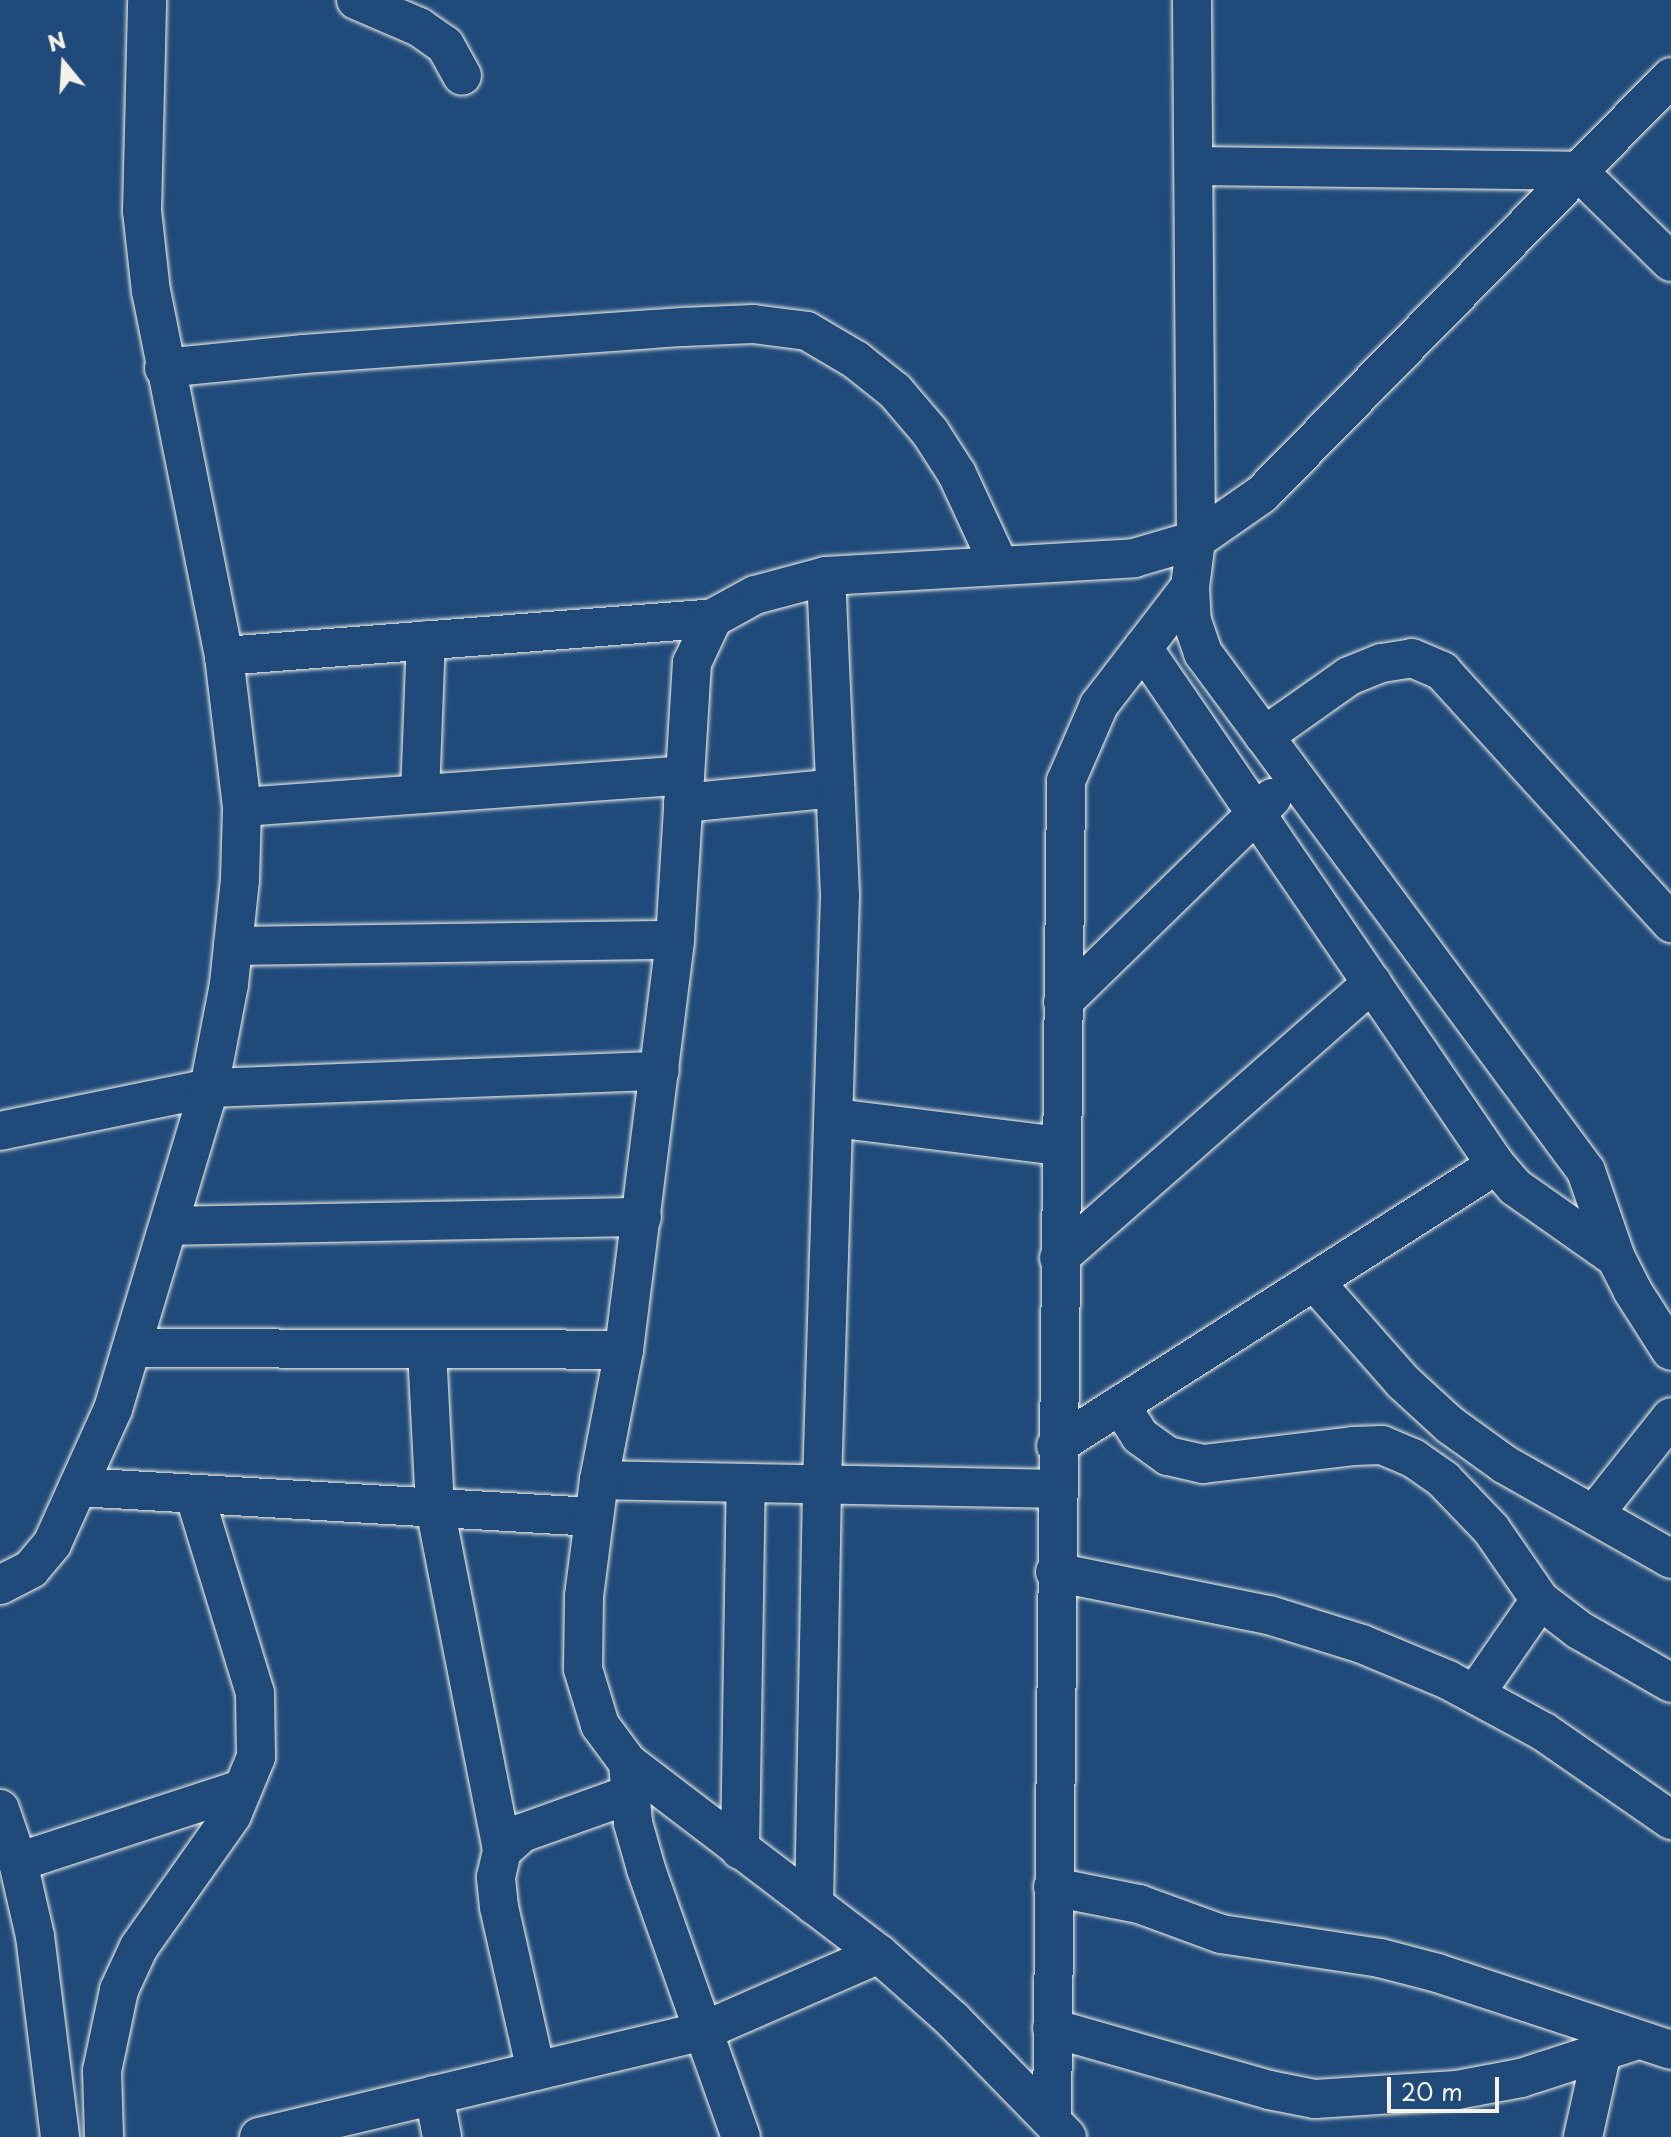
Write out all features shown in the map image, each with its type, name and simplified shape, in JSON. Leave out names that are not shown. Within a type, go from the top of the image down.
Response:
[{"type":"street","points":[[0,1585],[31,1569],[52,1544],[113,1409],[209,1088],[233,946],[240,880],[242,807],[224,656],[164,368],[142,211],[147,0]]},
{"type":"street","points":[[356,0],[419,27],[445,45],[462,76]]},
{"type":"street","points":[[1192,0],[1196,540],[1190,587],[1192,621],[1203,653],[1586,1171],[1616,1258],[1632,1290],[1671,1351]]},
{"type":"street","points":[[224,656],[713,618],[755,595],[826,576],[1134,558],[1196,540],[1262,494],[1671,77]]},
{"type":"street","points":[[1194,166],[1578,171],[1671,262]]},
{"type":"street","points":[[164,368],[304,354],[683,327],[753,324],[807,331],[856,360],[895,391],[930,432],[957,474],[999,565]]},
{"type":"street","points":[[814,1905],[822,1484],[840,895],[826,576]]},
{"type":"street","points":[[1060,2128],[1052,2028],[1056,1446],[1066,781],[1079,744],[1099,705],[1190,587]]},
{"type":"street","points":[[713,618],[692,663],[675,940],[624,1350],[599,1480],[584,1596],[583,1669],[600,1725],[629,1779],[633,1823],[646,1869],[741,2137]]},
{"type":"street","points":[[420,794],[426,640]]},
{"type":"street","points":[[1143,648],[1496,1165],[1534,1201],[1616,1258]]},
{"type":"street","points":[[1264,736],[1349,676],[1382,663],[1412,658],[1442,671],[1671,923]]},
{"type":"street","points":[[1063,1002],[1257,815],[1293,775]]},
{"type":"street","points":[[242,807],[420,794],[835,788]]},
{"type":"street","points":[[233,946],[675,940]]},
{"type":"street","points":[[1059,1258],[1372,983]]},
{"type":"street","points":[[0,1131],[209,1088],[660,1071]]},
{"type":"street","points":[[835,1118],[1061,1146]]},
{"type":"street","points":[[1056,1446],[1496,1165]]},
{"type":"street","points":[[170,1226],[642,1217]]},
{"type":"street","points":[[1314,1281],[1403,1382],[1450,1425],[1504,1464],[1595,1513],[1671,1559]]},
{"type":"street","points":[[132,1348],[624,1350]]},
{"type":"street","points":[[427,1350],[435,1508],[502,1851],[496,1877],[499,1907],[536,2071]]},
{"type":"street","points":[[1120,1405],[1140,1436],[1149,1443],[1168,1456],[1203,1464],[1382,1445],[1413,1458],[1444,1480],[1491,1529],[1540,1600],[1579,1630],[1671,1683]]},
{"type":"street","points":[[1595,1513],[1671,1417]]},
{"type":"street","points":[[599,1480],[1056,1489]]},
{"type":"street","points":[[740,1850],[746,1483]]},
{"type":"street","points":[[78,1487],[594,1517]]},
{"type":"street","points":[[104,2137],[102,2071],[119,1990],[139,1947],[232,1815],[256,1757],[255,1693],[194,1494]]},
{"type":"street","points":[[1055,1572],[1269,1615],[1362,1644],[1475,1694],[1544,1732],[1671,1820]]},
{"type":"street","points":[[1475,1694],[1540,1600]]},
{"type":"street","points":[[502,1851],[522,1833],[629,1779]]},
{"type":"street","points":[[629,1779],[740,1850],[879,1954],[953,2020],[1060,2128]]},
{"type":"street","points":[[18,1862],[242,1789]]},
{"type":"street","points":[[0,1809],[18,1862],[35,1936],[60,2137]]},
{"type":"street","points":[[1053,1887],[1139,1904],[1221,1934],[1380,1958],[1423,1969],[1655,2045]]},
{"type":"street","points":[[259,2137],[703,2031],[879,1954]]},
{"type":"street","points":[[1052,2028],[1269,2090],[1315,2099],[1457,2090],[1521,2078],[1602,2051],[1655,2045]]},
{"type":"street","points":[[1583,2137],[1602,2051]]},
{"type":"street","points":[[434,2095],[442,2137]]}]
